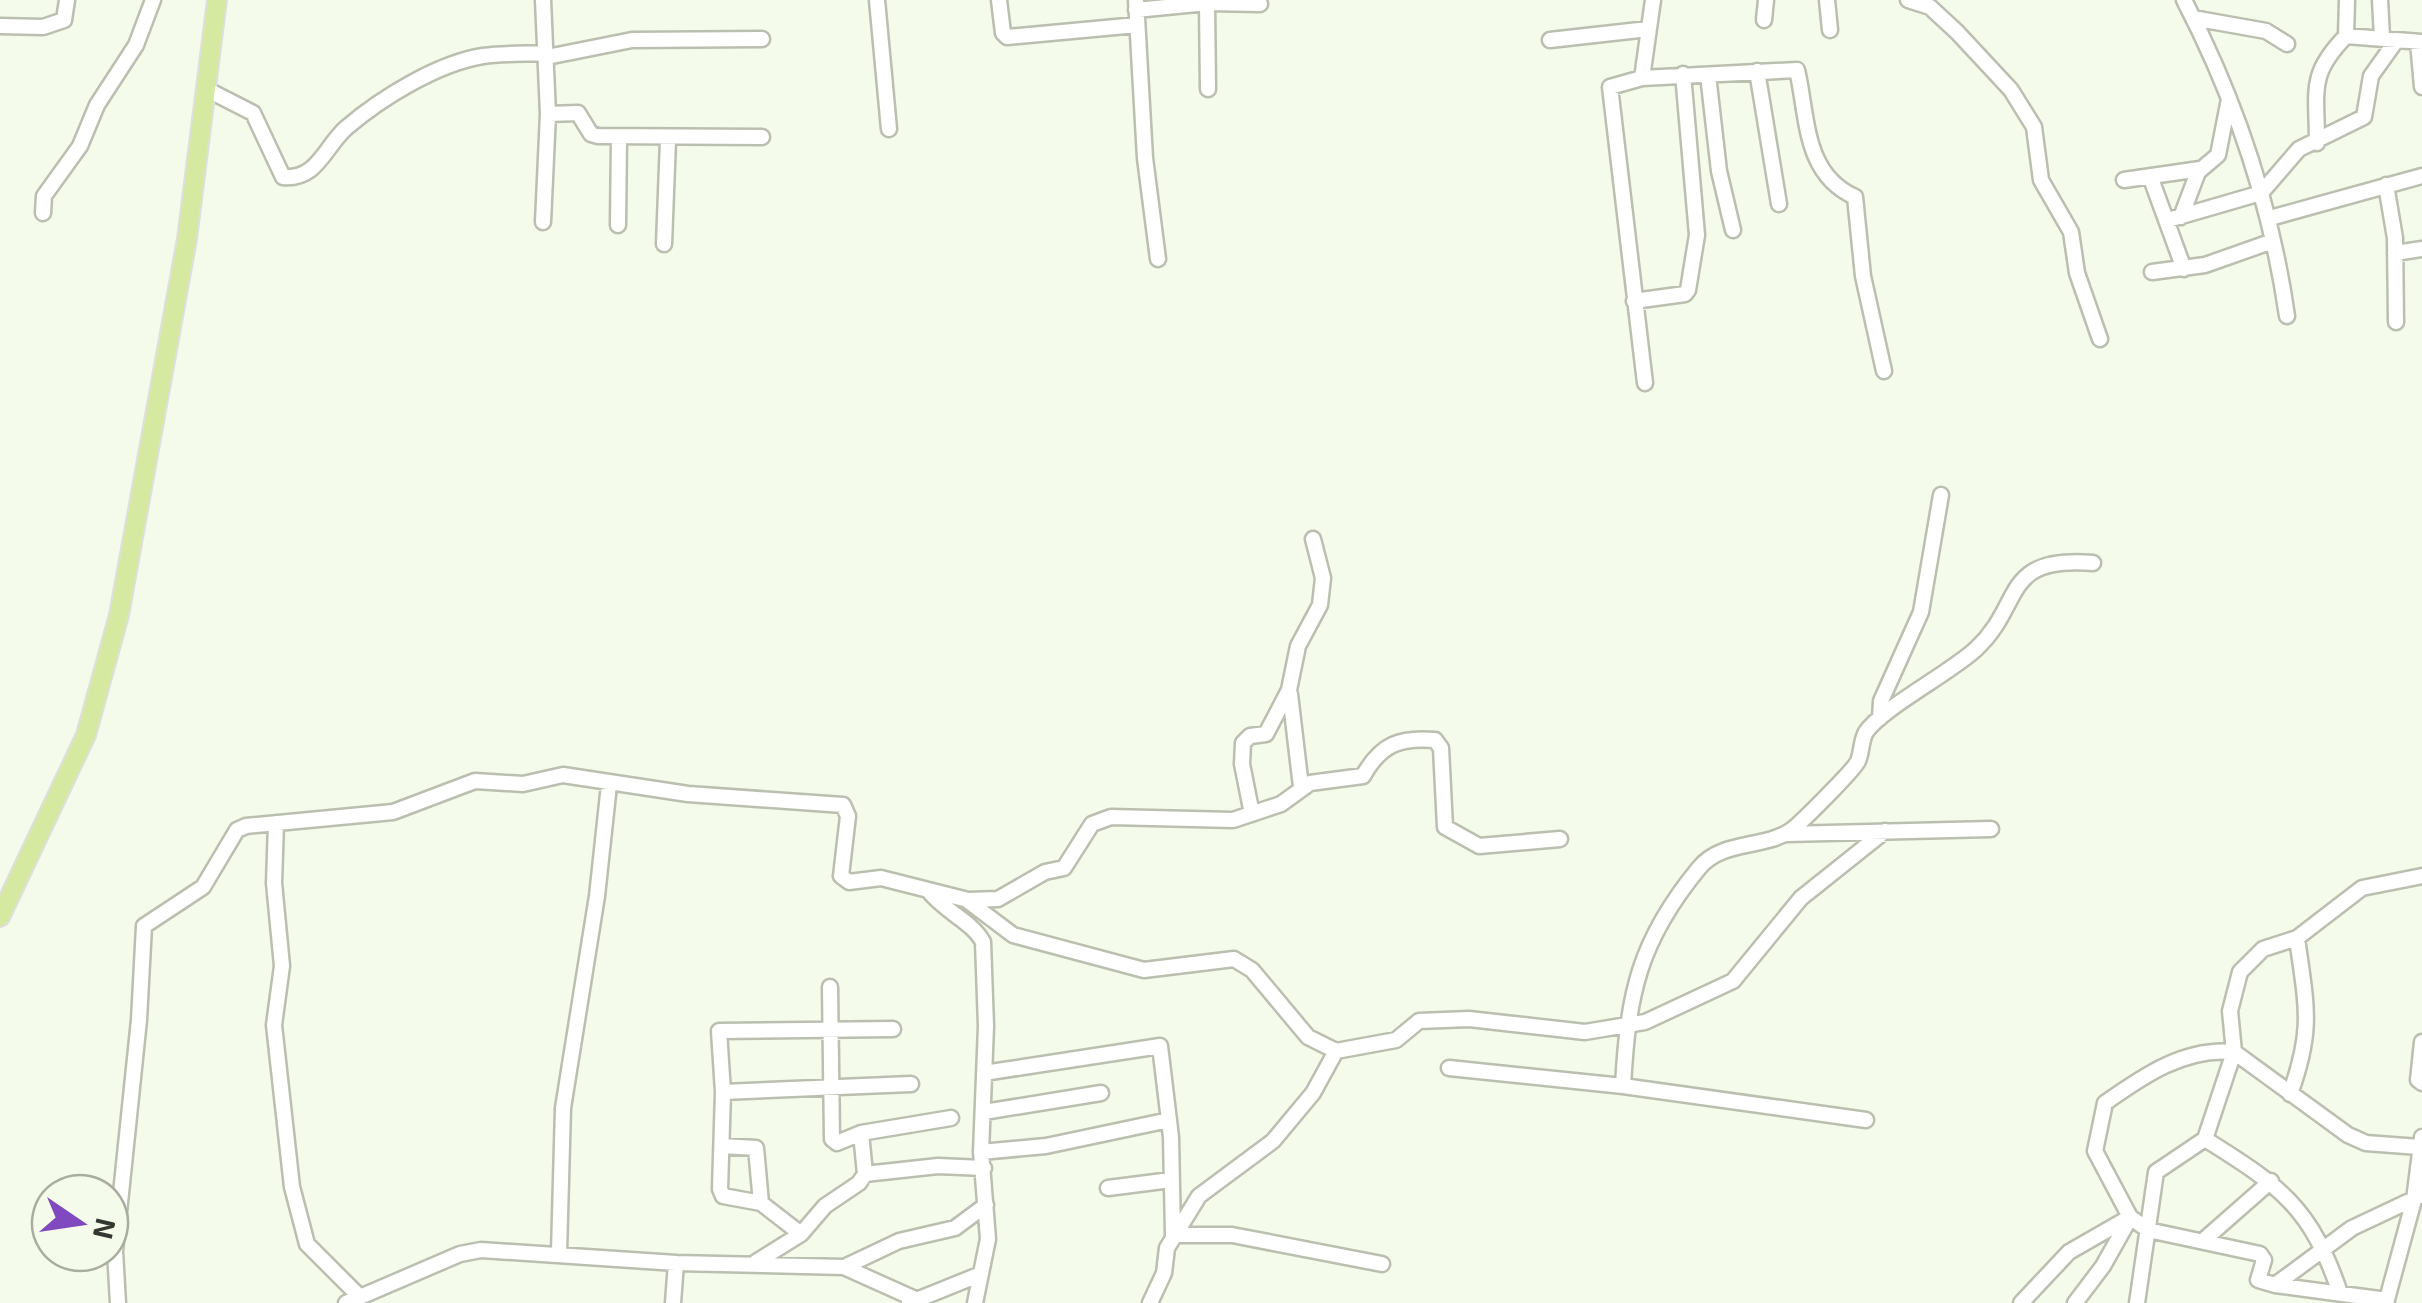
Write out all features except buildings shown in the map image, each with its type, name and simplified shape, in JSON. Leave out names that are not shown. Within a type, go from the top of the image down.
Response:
[{"type":"main road","points":[[0,915],[86,735],[118,615],[188,239],[217,0]]},
{"type":"street","points":[[0,26],[44,27],[64,20],[66,0]]},
{"type":"street","points":[[43,212],[49,188],[80,146],[98,105],[136,45],[153,0]]},
{"type":"street","points":[[543,0],[548,114],[544,222]]},
{"type":"street","points":[[877,0],[889,129]]},
{"type":"street","points":[[999,0],[1003,33],[1007,37],[1136,12],[1207,3],[1260,4]]},
{"type":"street","points":[[1642,78],[1653,0]]},
{"type":"street","points":[[1764,20],[1766,0]]},
{"type":"street","points":[[1827,0],[1830,30]]},
{"type":"street","points":[[1908,0],[1934,3],[2011,90],[2034,127],[2041,180],[2071,232],[2077,272],[2100,339]]},
{"type":"street","points":[[2184,0],[2230,94],[2270,218],[2287,316]]},
{"type":"street","points":[[2317,143],[2318,74],[2321,61],[2346,36],[2347,0]]},
{"type":"street","points":[[2174,219],[2261,193],[2286,160],[2368,113],[2371,76],[2390,39],[2380,0]]},
{"type":"street","points":[[1207,3],[1208,90]]},
{"type":"street","points":[[1136,12],[1145,158],[1158,260]]},
{"type":"street","points":[[2194,18],[2266,31],[2286,44]]},
{"type":"street","points":[[1550,40],[1648,30]]},
{"type":"street","points":[[2346,36],[2420,42],[2422,87]]},
{"type":"street","points":[[206,89],[253,113],[283,177],[298,178],[313,170],[346,129],[435,74],[485,56],[546,55],[632,40],[762,39]]},
{"type":"street","points":[[1645,382],[1610,87],[1642,78],[1683,74],[1797,70],[1808,145],[1839,190],[1855,197],[1863,276],[1884,371]]},
{"type":"street","points":[[1757,72],[1780,204]]},
{"type":"street","points":[[1634,301],[1685,294],[1688,290],[1697,234],[1683,74]]},
{"type":"street","points":[[1708,75],[1716,154],[1733,230]]},
{"type":"street","points":[[2174,219],[2200,169],[2218,155],[2230,94]]},
{"type":"street","points":[[548,114],[578,113],[591,134],[619,138],[762,137]]},
{"type":"street","points":[[618,225],[619,138]]},
{"type":"street","points":[[664,244],[668,140]]},
{"type":"street","points":[[2124,180],[2200,169]]},
{"type":"street","points":[[2150,176],[2174,219],[2184,268]]},
{"type":"street","points":[[2270,218],[2422,176]]},
{"type":"street","points":[[2386,185],[2395,253],[2396,322]]},
{"type":"street","points":[[2152,272],[2184,268],[2273,240]]},
{"type":"street","points":[[2395,253],[2422,249]]},
{"type":"street","points":[[1880,718],[1880,701],[1921,612],[1941,495]]},
{"type":"street","points":[[1252,814],[1242,743],[1250,736],[1266,734],[1289,690],[1298,646],[1322,593],[1320,553],[1313,539]]},
{"type":"street","points":[[1786,834],[1852,771],[1865,734],[1880,718],[1922,692],[1978,647],[2012,590],[2030,572],[2058,560],[2093,563]]},
{"type":"street","points":[[1289,690],[1302,787]]},
{"type":"street","points":[[118,1303],[114,1250],[139,1020],[144,926],[203,886],[237,830],[393,812],[476,780],[524,784],[563,775],[609,785],[843,805],[848,816],[841,876],[849,882],[881,878],[968,900],[998,900],[1045,872],[1064,868],[1092,824],[1111,817],[1218,821],[1252,814],[1281,804],[1302,787],[1338,776],[1363,776],[1388,744],[1411,738],[1435,740],[1442,748],[1444,827],[1479,846],[1560,839]]},
{"type":"street","points":[[559,1252],[562,1108],[604,847],[609,785]]},
{"type":"street","points":[[276,823],[274,882],[282,966],[274,1025],[292,1187],[307,1244],[353,1299],[460,1254],[559,1252],[676,1263],[844,1266],[912,1301],[981,1274]]},
{"type":"street","points":[[1623,1086],[1626,1027],[1642,954],[1700,866],[1716,853],[1786,834],[1991,829]]},
{"type":"street","points":[[968,900],[1014,935],[1144,970],[1234,959],[1252,970],[1308,1037],[1336,1051],[1396,1040],[1419,1022],[1469,1019],[1585,1032],[1626,1027],[1733,980],[1801,898],[1886,830]]},
{"type":"street","points":[[2137,1303],[2156,1172],[2205,1139],[2234,1052],[2230,1011],[2240,972],[2262,949],[2297,938],[2362,888],[2422,876]]},
{"type":"street","points":[[928,890],[940,906],[978,931],[983,942],[983,1160],[988,1239],[975,1303]]},
{"type":"street","points":[[2290,1094],[2306,1050],[2309,1008],[2297,938]]},
{"type":"street","points":[[830,988],[832,1139],[837,1143],[861,1133],[951,1118]]},
{"type":"street","points":[[802,1234],[761,1203],[742,1203],[723,1196],[720,1031],[893,1029]]},
{"type":"street","points":[[2422,1042],[2418,1080],[2422,1083]]},
{"type":"street","points":[[984,1072],[1160,1046],[1169,1120],[1173,1235],[1157,1294],[1150,1303]]},
{"type":"street","points":[[2211,1050],[2234,1052],[2348,1135],[2366,1142],[2420,1142],[2418,1198],[2386,1302],[2275,1286],[2258,1280],[2264,1260],[2260,1254],[2148,1230],[2130,1217],[2094,1150],[2105,1103],[2171,1063],[2211,1050]]},
{"type":"street","points":[[1173,1235],[1199,1196],[1273,1142],[1313,1093],[1336,1051]]},
{"type":"street","points":[[1449,1068],[1623,1086],[1866,1120]]},
{"type":"street","points":[[723,1092],[911,1084]]},
{"type":"street","points":[[984,1112],[1101,1093]]},
{"type":"street","points":[[864,1174],[983,1160],[1169,1120]]},
{"type":"street","points":[[756,1262],[802,1234],[825,1206],[858,1184],[864,1174],[861,1133]]},
{"type":"street","points":[[2205,1139],[2288,1196],[2324,1247],[2340,1294]]},
{"type":"street","points":[[722,1146],[756,1148],[761,1203]]},
{"type":"street","points":[[1108,1188],[1171,1180]]},
{"type":"street","points":[[2204,1239],[2271,1181]]},
{"type":"street","points":[[2275,1286],[2324,1247],[2378,1213],[2418,1198]]},
{"type":"street","points":[[844,1266],[899,1241],[955,1228],[986,1206]]},
{"type":"street","points":[[2021,1303],[2070,1252],[2130,1217]]},
{"type":"street","points":[[2074,1303],[2103,1266],[2130,1217]]},
{"type":"street","points":[[1173,1235],[1232,1235],[1382,1264]]},
{"type":"street","points":[[673,1303],[676,1263]]}]
